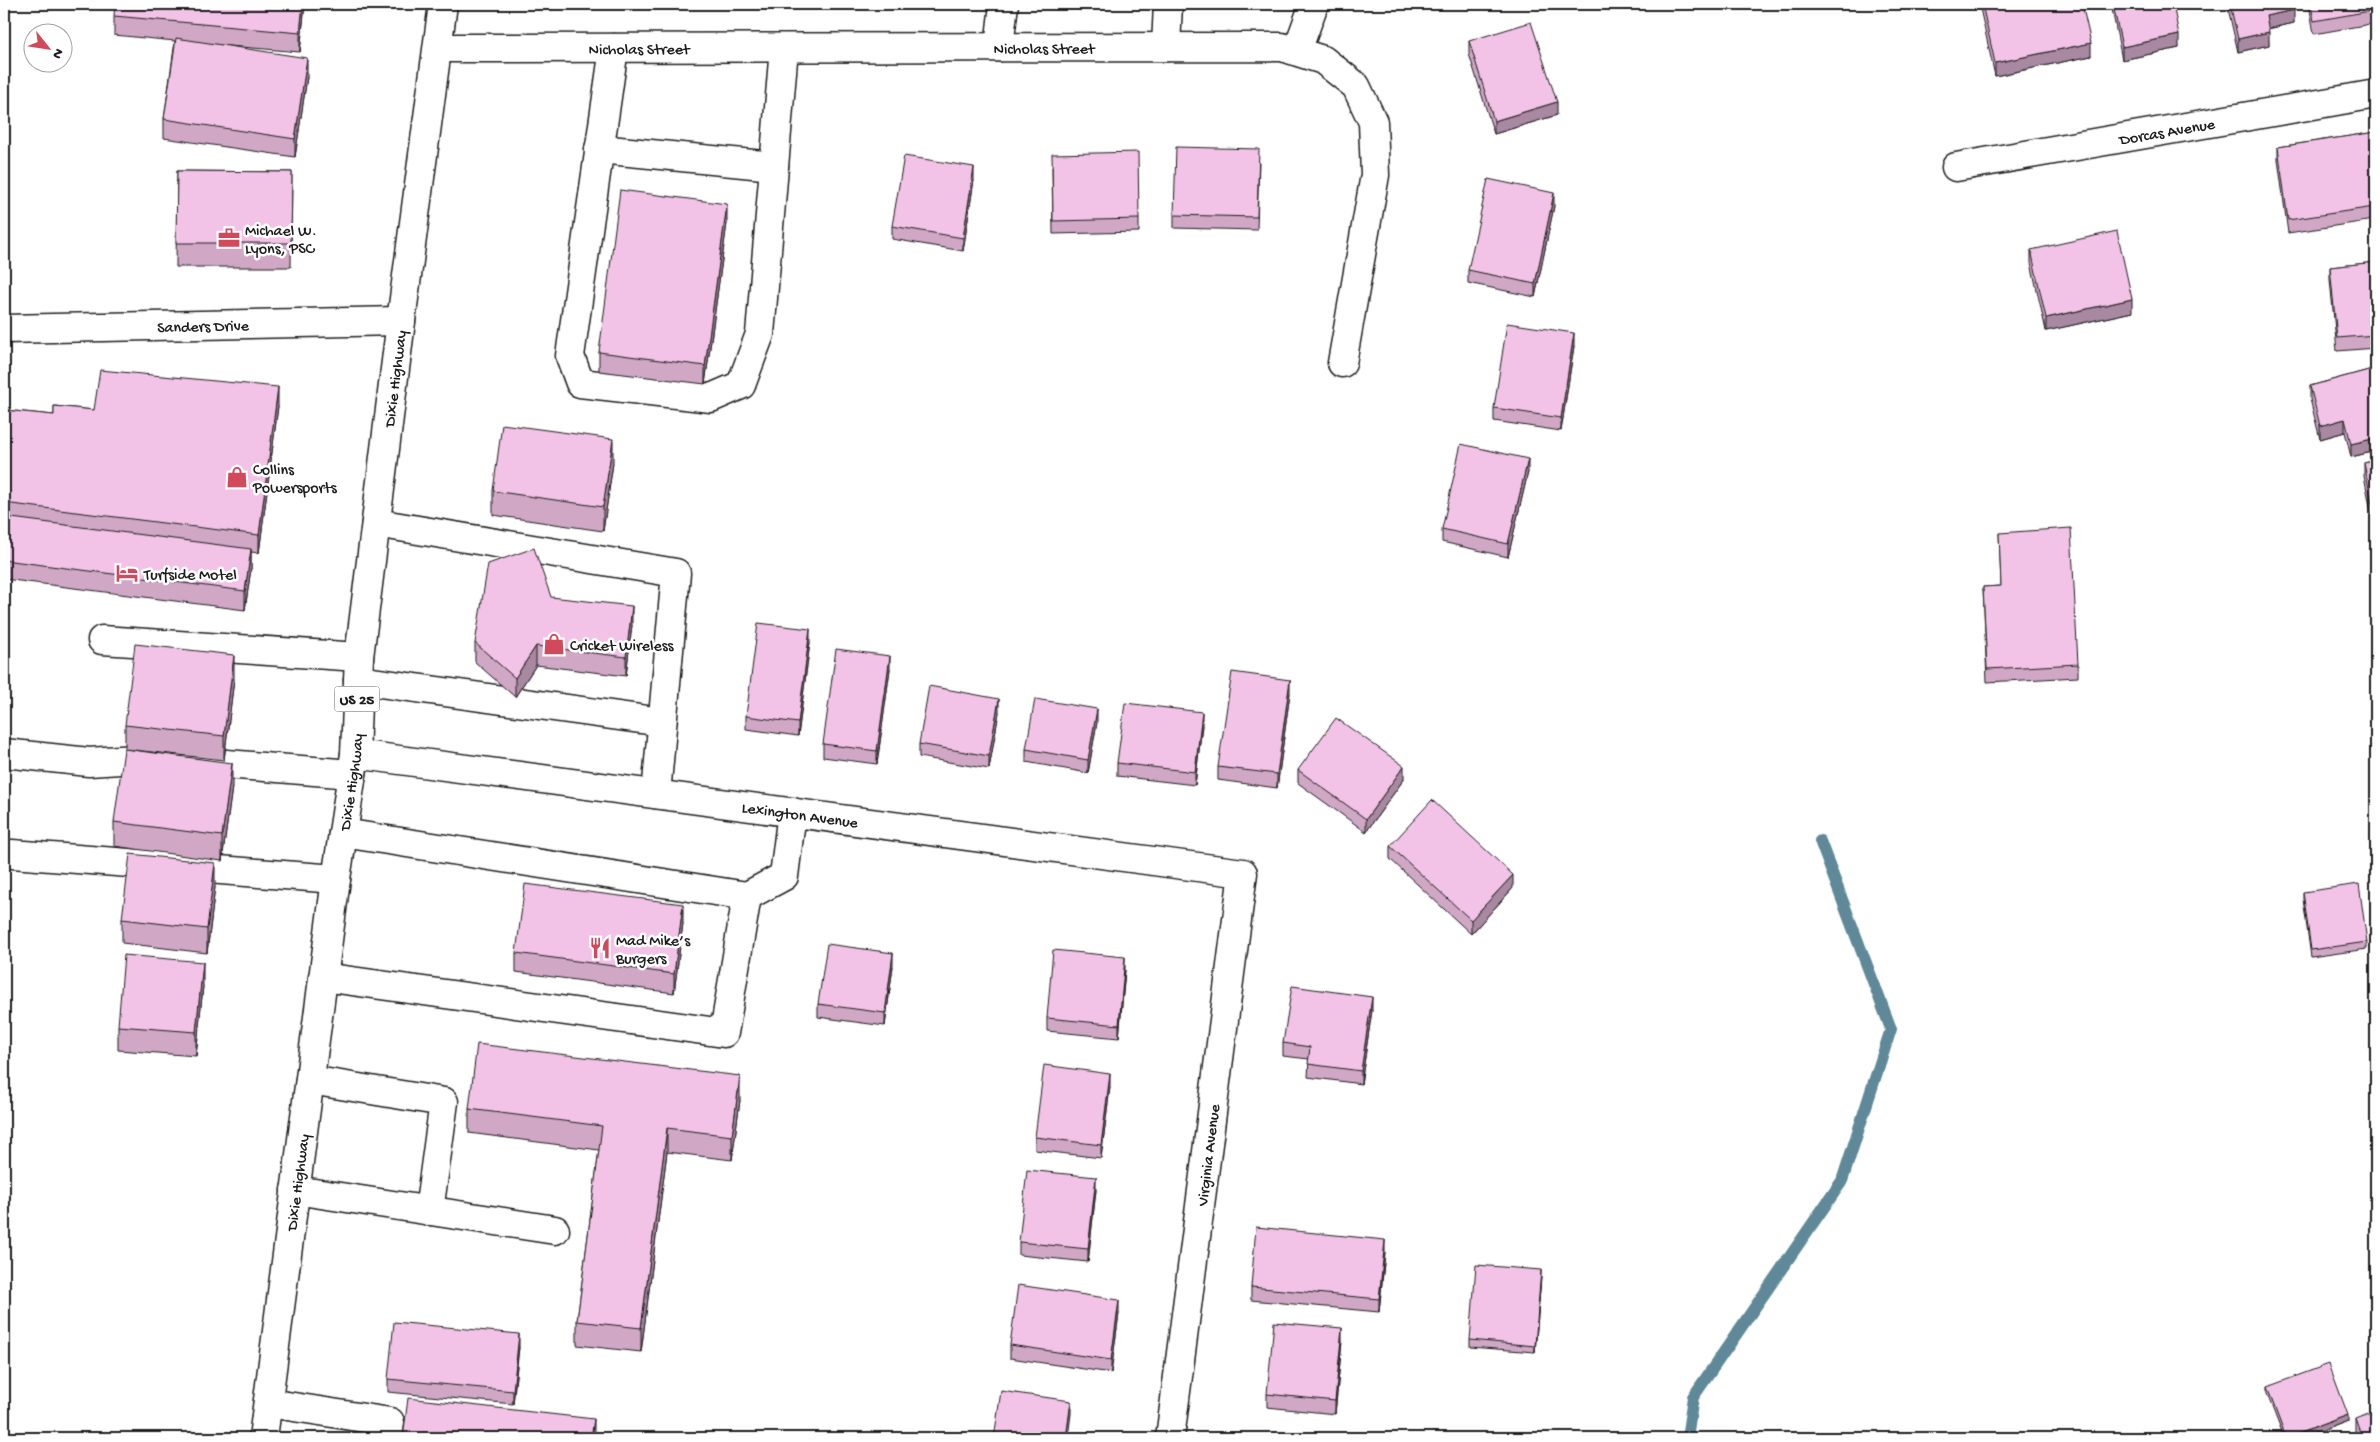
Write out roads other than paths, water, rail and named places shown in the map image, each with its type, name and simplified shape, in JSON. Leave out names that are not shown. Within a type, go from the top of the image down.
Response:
[{"type":"street","name":"Dixie Highway","points":[[263,1438],[336,878],[353,764],[359,669],[376,523],[443,4]]},
{"type":"street","points":[[999,47],[1004,4]]},
{"type":"street","points":[[1166,47],[1168,4]]},
{"type":"street","points":[[1297,51],[1314,4]]},
{"type":"street","name":"Nicholas Street","points":[[438,48],[1282,47],[1323,60],[1356,86],[1373,122],[1374,176],[1342,363]]},
{"type":"street","points":[[614,48],[570,356],[580,383],[712,398],[741,385],[760,334],[784,48]]},
{"type":"street","name":"Dorcas Avenue","points":[[1956,167],[2376,94]]},
{"type":"street","points":[[599,149],[774,166]]},
{"type":"street","name":"Sanders Drive","points":[[4,329],[401,321]]},
{"type":"street","points":[[376,523],[676,573],[656,794]]},
{"type":"street","points":[[102,640],[359,669],[662,722]]},
{"type":"street","name":"Lexington Avenue","points":[[4,754],[89,762],[151,758],[353,764],[656,794],[1243,873]]},
{"type":"street","points":[[343,833],[747,896],[784,876],[792,812]]},
{"type":"street","points":[[12,854],[336,878]]},
{"type":"street","name":"Virginia Avenue","points":[[1170,1438],[1243,873]]},
{"type":"street","points":[[323,977],[724,1033],[747,896]]},
{"type":"street","points":[[310,1080],[444,1102],[429,1211]]},
{"type":"street","points":[[296,1190],[555,1230]]},
{"type":"street","points":[[268,1403],[390,1422],[388,1438]]},
{"type":"waterway","points":[[1687,1438],[1693,1397],[1842,1181],[1891,1029],[1820,841]]},
{"type":"place","name":"Michael W. Lyons, PSC","points":[[229,238]]},
{"type":"place","name":"Collins Powersports","points":[[237,477]]},
{"type":"place","name":"Turfside Motel","points":[[127,573]]},
{"type":"place","name":"Cricket Wireless","points":[[554,644]]},
{"type":"place","name":"Mad Mike’s Burgers","points":[[600,948]]}]
